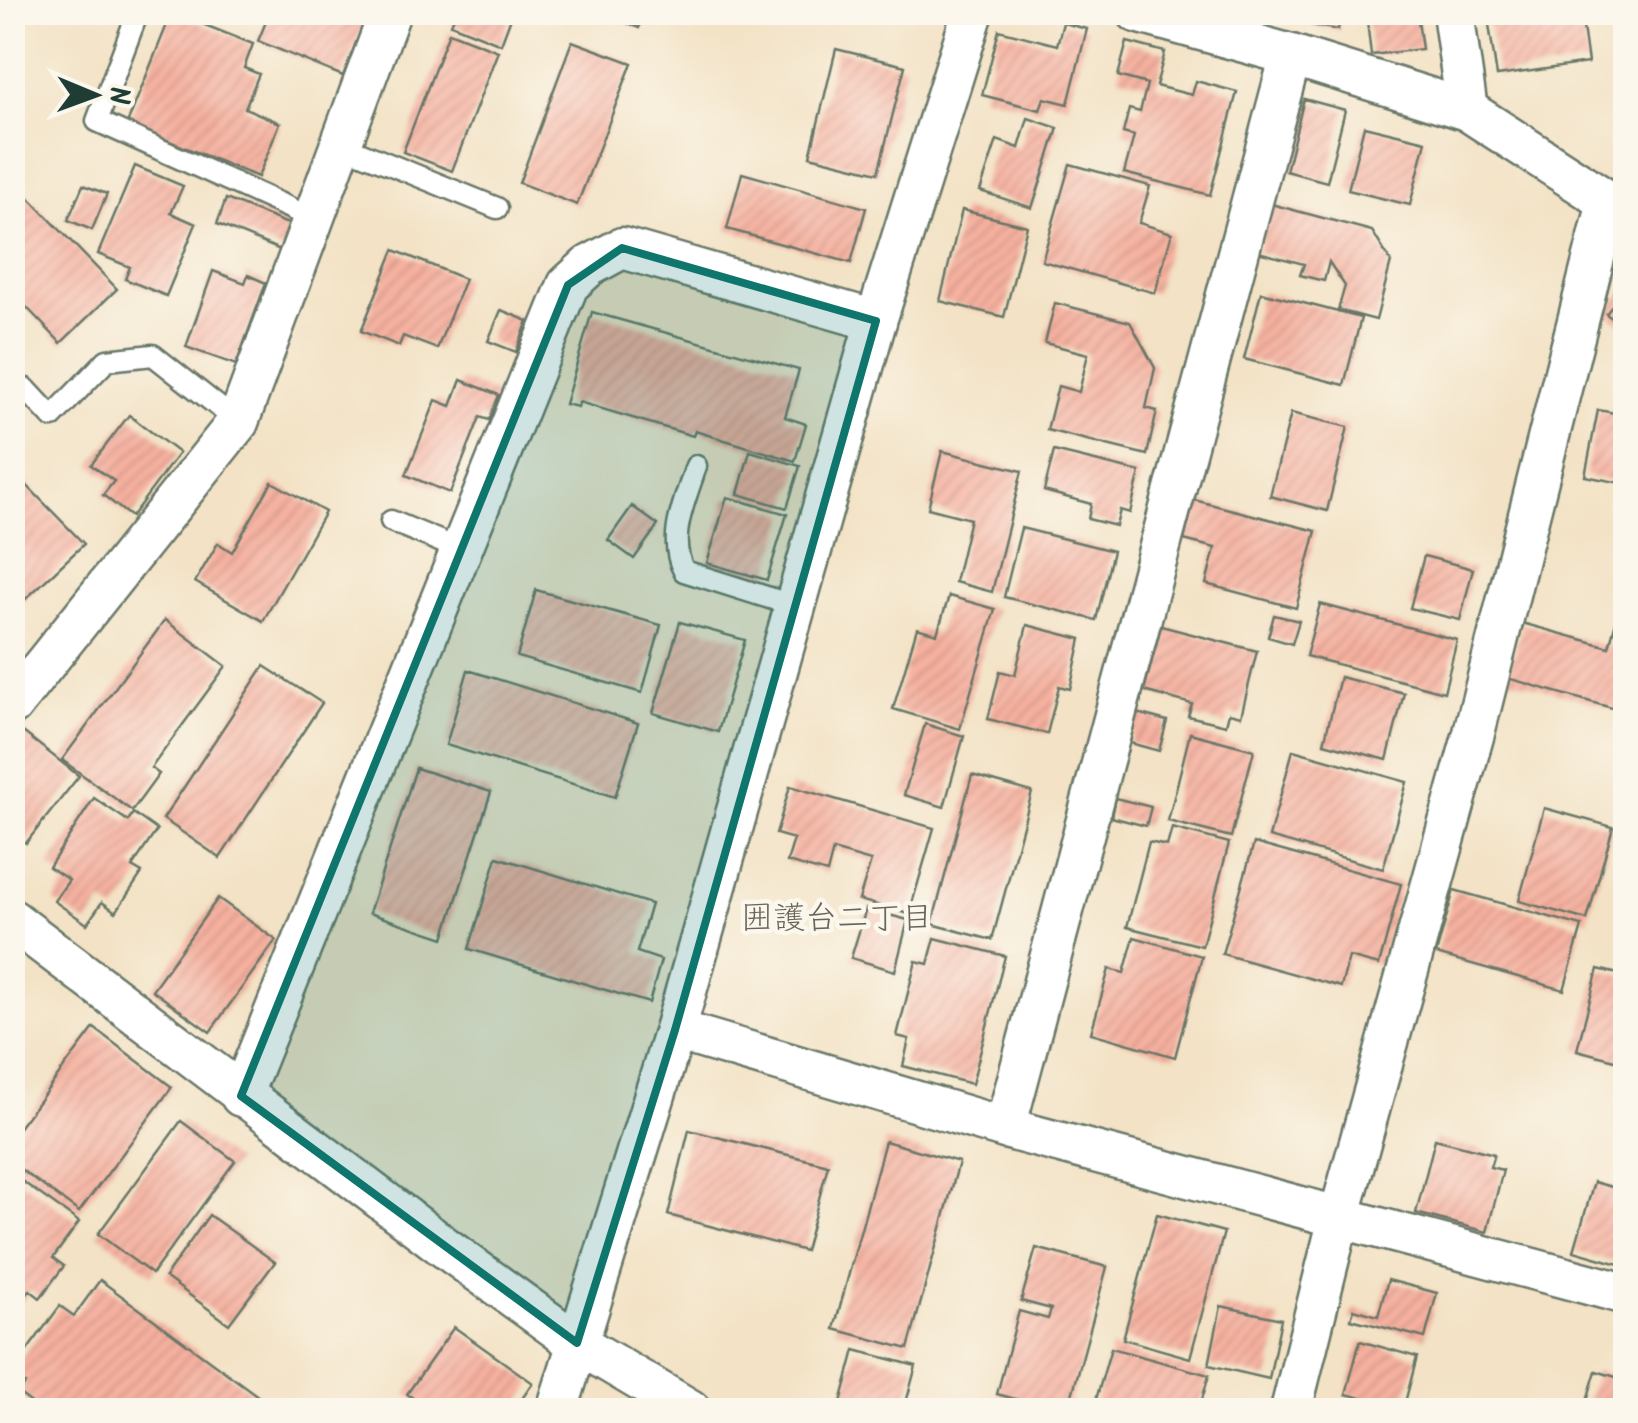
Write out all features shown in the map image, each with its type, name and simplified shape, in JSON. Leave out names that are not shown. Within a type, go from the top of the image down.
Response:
[{"type":"street","points":[[12,705],[238,422],[390,12]]},
{"type":"street","points":[[557,1410],[675,1030],[876,321],[973,12]]},
{"type":"street","points":[[1137,12],[1467,110],[1617,207],[1339,1218],[1290,1410]]},
{"type":"street","points":[[1454,12],[1467,110]]},
{"type":"street","points":[[1005,1128],[1291,55]]},
{"type":"street","points":[[241,1096],[568,285],[588,266],[622,248],[876,321]]},
{"type":"street","points":[[12,920],[241,1096],[576,1343],[690,1410]]},
{"type":"street","points":[[675,1030],[1005,1128],[1626,1294]]},
{"type":"lane","points":[[138,12],[97,121],[314,219]]},
{"type":"lane","points":[[342,145],[498,208]]},
{"type":"lane","points":[[26,389],[52,417],[107,360],[153,355],[238,422]]},
{"type":"lane","points":[[696,466],[676,535],[676,557],[684,571],[796,606]]},
{"type":"lane","points":[[392,521],[461,550]]},
{"type":"highlighted area","points":[[622,248],[876,321],[675,1030],[577,1343],[241,1096],[568,285]]},
{"type":"building","points":[[172,12],[253,44],[244,68],[259,74],[245,108],[280,123],[258,177],[127,124]]},
{"type":"building","points":[[270,12],[368,12],[343,76],[258,41]]},
{"type":"building","points":[[456,12],[513,12],[501,44],[451,24]]},
{"type":"building","points":[[600,12],[645,12],[639,28]]},
{"type":"building","points":[[745,12],[788,12],[786,24]]},
{"type":"building","points":[[1291,12],[1341,12],[1338,30],[1290,21]]},
{"type":"building","points":[[1366,12],[1417,12],[1422,49],[1371,55]]},
{"type":"building","points":[[1487,12],[1581,12],[1588,63],[1497,76]]},
{"type":"building","points":[[1063,23],[1087,29],[1068,104],[1044,98],[1040,110],[982,95],[999,30],[1057,45]]},
{"type":"building","points":[[449,32],[498,51],[452,171],[403,152]]},
{"type":"building","points":[[572,41],[632,63],[577,205],[519,183]]},
{"type":"building","points":[[1127,42],[1165,52],[1156,86],[1192,95],[1196,81],[1237,92],[1210,195],[1124,173],[1134,136],[1123,133],[1129,109],[1140,112],[1147,84],[1118,76]]},
{"type":"building","points":[[836,49],[905,66],[878,173],[810,156]]},
{"type":"building","points":[[1304,99],[1345,110],[1327,182],[1286,171]]},
{"type":"building","points":[[1028,118],[1058,128],[1032,208],[980,191],[997,140],[1019,148]]},
{"type":"building","points":[[1364,126],[1426,141],[1410,205],[1348,190]]},
{"type":"building","points":[[1070,164],[1150,186],[1139,223],[1172,233],[1155,293],[1042,261]]},
{"type":"building","points":[[135,166],[183,186],[171,213],[196,224],[166,296],[125,279],[130,267],[98,254]]},
{"type":"building","points":[[742,173],[866,208],[851,263],[727,229]]},
{"type":"building","points":[[12,180],[117,289],[61,343],[12,292]]},
{"type":"building","points":[[83,185],[107,194],[92,230],[68,220]]},
{"type":"building","points":[[226,199],[293,226],[283,251],[217,224]]},
{"type":"building","points":[[1271,204],[1372,231],[1391,262],[1376,320],[1338,310],[1345,286],[1329,262],[1324,281],[1300,275],[1304,264],[1258,252]]},
{"type":"building","points":[[962,210],[1027,226],[1004,317],[940,301]]},
{"type":"building","points":[[394,250],[465,279],[437,349],[403,336],[399,346],[361,331]]},
{"type":"building","points":[[213,271],[245,283],[248,275],[266,283],[236,365],[186,347]]},
{"type":"building","points":[[1626,287],[1626,328],[1606,314]]},
{"type":"building","points":[[1261,292],[1361,318],[1344,385],[1244,359]]},
{"type":"building","points":[[1055,303],[1130,322],[1155,368],[1146,408],[1157,411],[1147,455],[1047,430],[1058,386],[1079,392],[1088,354],[1045,343]]},
{"type":"building","points":[[501,310],[528,321],[516,352],[488,341]]},
{"type":"building","points":[[592,312],[799,370],[785,417],[806,424],[795,461],[579,402],[578,407],[565,404]]},
{"type":"building","points":[[461,380],[499,395],[489,420],[480,417],[450,493],[406,475],[436,400],[451,406]]},
{"type":"building","points":[[1598,410],[1626,415],[1626,484],[1585,476]]},
{"type":"building","points":[[1291,413],[1348,427],[1327,511],[1270,496]]},
{"type":"building","points":[[129,415],[179,453],[131,517],[103,495],[114,481],[91,465]]},
{"type":"building","points":[[750,451],[800,466],[787,508],[738,494]]},
{"type":"building","points":[[942,451],[1022,471],[992,592],[955,582],[970,519],[928,508]]},
{"type":"building","points":[[1054,451],[1140,472],[1130,513],[1120,510],[1116,526],[1088,519],[1091,504],[1044,491]]},
{"type":"building","points":[[12,470],[84,544],[12,612]]},
{"type":"building","points":[[272,482],[325,512],[263,621],[195,582],[218,543],[232,552]]},
{"type":"building","points":[[727,497],[787,514],[767,580],[707,563]]},
{"type":"building","points":[[1194,500],[1316,531],[1296,608],[1206,584],[1215,548],[1184,540]]},
{"type":"building","points":[[632,506],[658,525],[634,559],[608,540]]},
{"type":"building","points":[[1021,528],[1113,551],[1096,620],[1004,597]]},
{"type":"building","points":[[1424,556],[1473,569],[1460,620],[1410,608]]},
{"type":"building","points":[[536,590],[661,625],[642,693],[517,657]]},
{"type":"building","points":[[949,596],[995,609],[960,729],[893,709],[917,628],[937,634]]},
{"type":"building","points":[[1621,603],[1626,604],[1626,712],[1507,678],[1522,623],[1609,647]]},
{"type":"building","points":[[1320,604],[1457,640],[1444,692],[1306,656]]},
{"type":"building","points":[[1274,615],[1299,621],[1292,644],[1268,637]]},
{"type":"building","points":[[165,620],[226,666],[151,768],[159,774],[132,811],[62,760]]},
{"type":"building","points":[[680,622],[745,640],[718,732],[653,713]]},
{"type":"building","points":[[1027,625],[1081,639],[1070,689],[1059,686],[1047,734],[988,719],[1000,671],[1015,675]]},
{"type":"building","points":[[1161,626],[1257,651],[1241,716],[1229,713],[1226,725],[1188,716],[1192,704],[1144,691]]},
{"type":"building","points":[[264,666],[322,703],[220,858],[163,819]]},
{"type":"building","points":[[468,670],[638,723],[615,797],[446,745]]},
{"type":"building","points":[[1340,677],[1404,693],[1387,760],[1324,743]]},
{"type":"building","points":[[1137,713],[1167,721],[1159,751],[1130,743]]},
{"type":"building","points":[[925,724],[964,736],[944,807],[904,795]]},
{"type":"building","points":[[23,732],[79,776],[26,843],[12,833],[12,746]]},
{"type":"building","points":[[1190,733],[1254,750],[1231,837],[1168,821]]},
{"type":"building","points":[[1293,750],[1407,782],[1383,869],[1269,837]]},
{"type":"building","points":[[416,768],[491,792],[444,938],[369,913]]},
{"type":"building","points":[[972,775],[1032,792],[992,940],[932,924]]},
{"type":"building","points":[[790,786],[934,828],[909,914],[859,900],[871,861],[833,850],[827,873],[787,862],[794,839],[776,834]]},
{"type":"building","points":[[94,798],[128,821],[133,813],[157,830],[132,867],[142,873],[116,912],[102,902],[87,924],[54,901],[69,880],[49,867]]},
{"type":"building","points":[[1115,798],[1151,807],[1146,826],[1111,817]]},
{"type":"building","points":[[1544,808],[1613,827],[1587,920],[1519,901]]},
{"type":"building","points":[[1172,828],[1229,843],[1202,946],[1127,927],[1149,842],[1167,846]]},
{"type":"building","points":[[1254,843],[1401,884],[1379,965],[1349,957],[1341,987],[1222,954]]},
{"type":"building","points":[[497,857],[651,904],[637,952],[661,960],[649,1003],[469,949]]},
{"type":"building","points":[[1454,890],[1582,926],[1564,990],[1436,954]]},
{"type":"building","points":[[218,898],[276,940],[210,1032],[152,990]]},
{"type":"building","points":[[866,909],[908,920],[895,971],[851,958]]},
{"type":"building","points":[[1134,937],[1202,956],[1175,1057],[1091,1033],[1109,969],[1124,973]]},
{"type":"building","points":[[935,938],[1005,956],[972,1084],[903,1066],[909,1039],[897,1036],[916,961],[928,964]]},
{"type":"building","points":[[1598,969],[1626,976],[1626,1063],[1577,1050]]},
{"type":"building","points":[[94,1028],[172,1087],[79,1212],[12,1163],[12,1137]]},
{"type":"building","points":[[181,1121],[235,1161],[152,1274],[98,1234]]},
{"type":"building","points":[[689,1130],[828,1165],[805,1251],[668,1215]]},
{"type":"building","points":[[1435,1139],[1494,1154],[1490,1167],[1503,1170],[1487,1232],[1416,1213]]},
{"type":"building","points":[[885,1141],[959,1162],[908,1349],[834,1329]]},
{"type":"building","points":[[12,1174],[79,1222],[53,1258],[64,1266],[40,1298],[30,1290],[12,1314]]},
{"type":"building","points":[[1594,1182],[1626,1191],[1626,1266],[1574,1251]]},
{"type":"building","points":[[1157,1214],[1224,1232],[1190,1358],[1123,1339]]},
{"type":"building","points":[[209,1215],[275,1262],[229,1324],[165,1277]]},
{"type":"building","points":[[1036,1248],[1107,1267],[1068,1410],[1024,1410],[1026,1402],[997,1394],[1019,1311],[1048,1319],[1051,1309],[1021,1301]]},
{"type":"building","points":[[100,1280],[270,1405],[266,1410],[41,1410],[18,1393],[25,1384],[12,1371],[60,1306],[74,1316]]},
{"type":"building","points":[[1388,1280],[1437,1293],[1425,1338],[1351,1319],[1354,1309],[1378,1316]]},
{"type":"building","points":[[1221,1306],[1281,1319],[1269,1379],[1209,1365]]},
{"type":"building","points":[[454,1327],[533,1383],[514,1410],[431,1410],[407,1394]]},
{"type":"building","points":[[1360,1341],[1417,1357],[1403,1410],[1359,1410],[1362,1398],[1346,1394]]},
{"type":"building","points":[[1111,1348],[1209,1375],[1199,1410],[1093,1410]]},
{"type":"building","points":[[855,1350],[916,1366],[904,1410],[839,1410]]},
{"type":"building","points":[[1596,1371],[1626,1380],[1626,1410],[1584,1410]]},
{"type":"district","name":"囲護台二丁目","points":[[837,919]]}]
